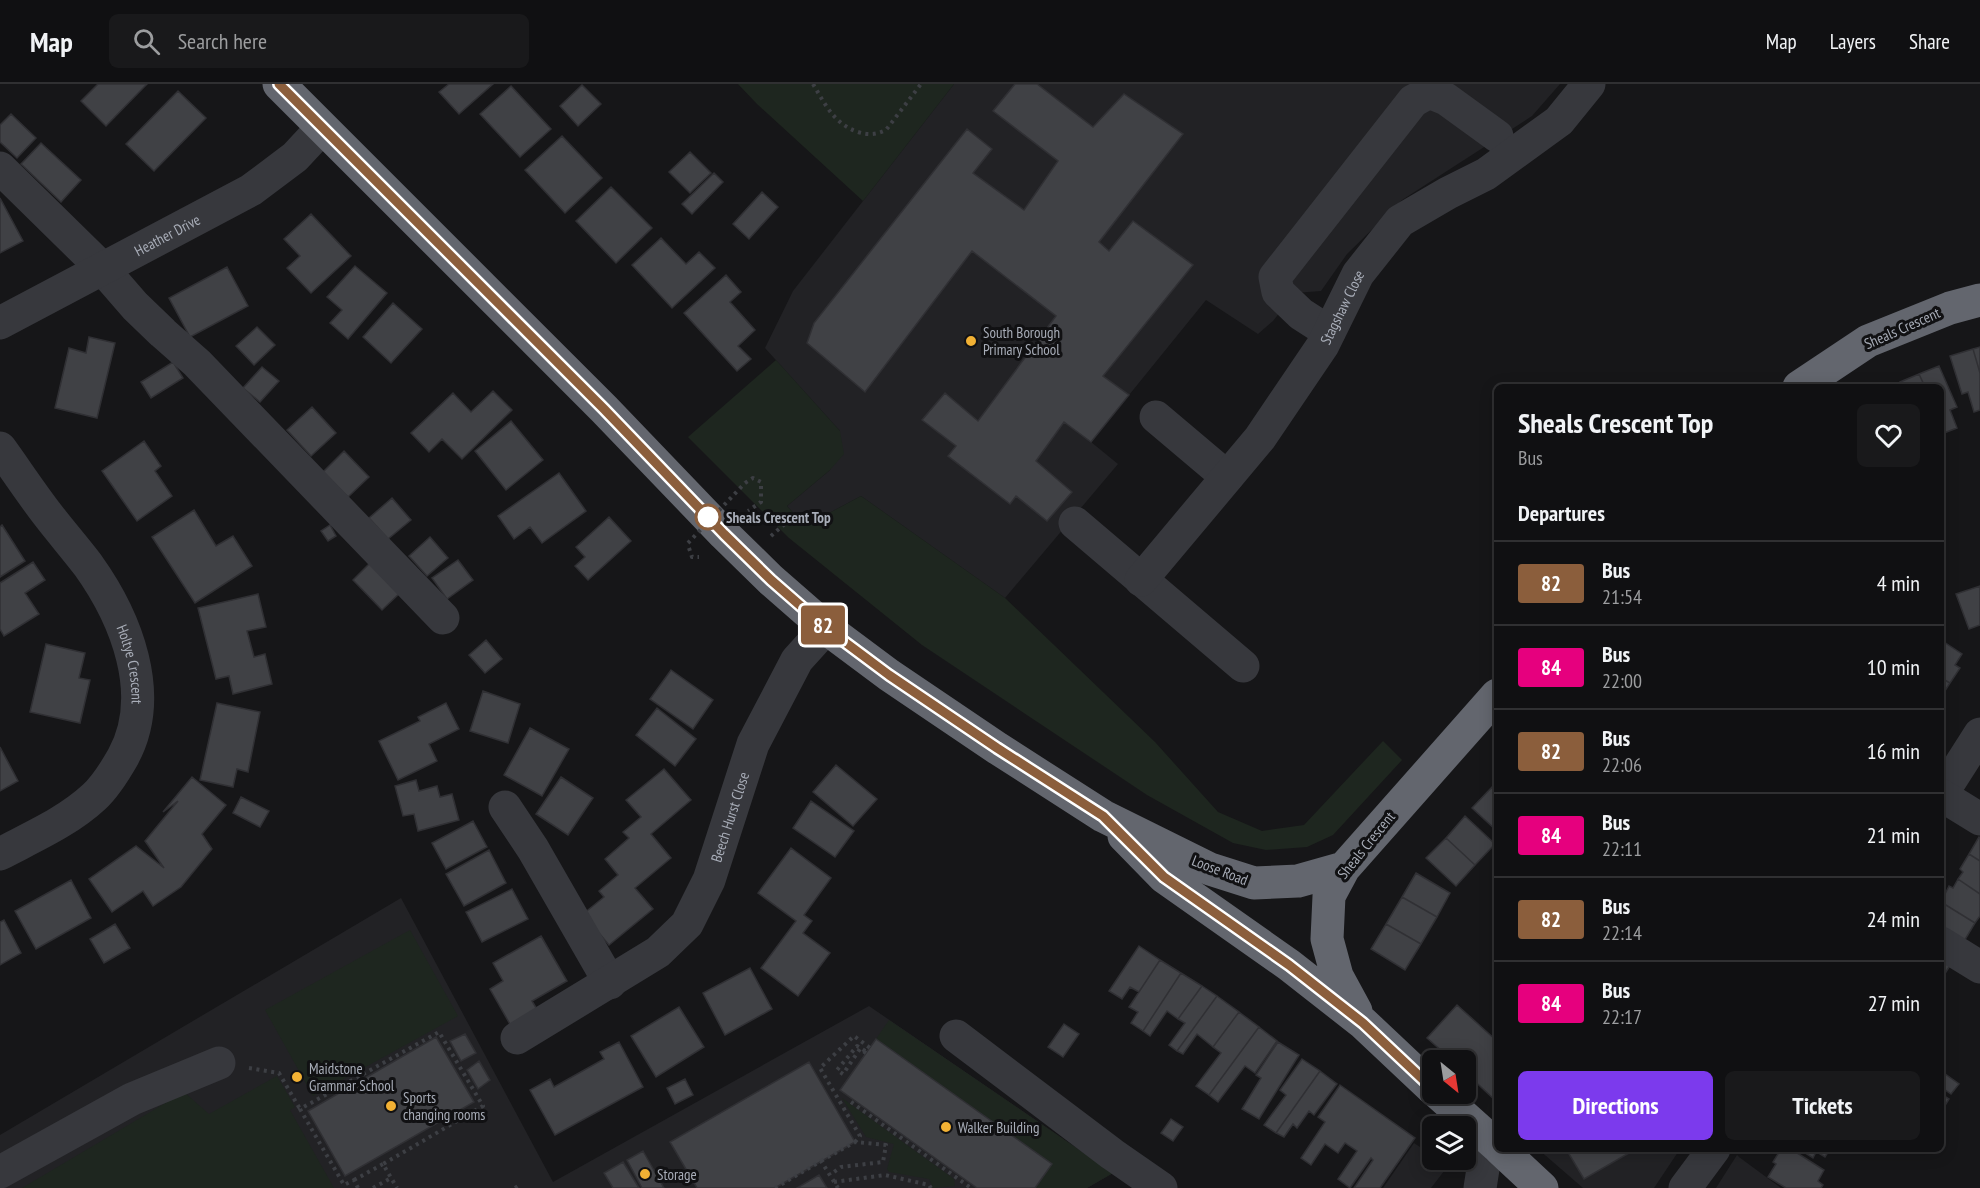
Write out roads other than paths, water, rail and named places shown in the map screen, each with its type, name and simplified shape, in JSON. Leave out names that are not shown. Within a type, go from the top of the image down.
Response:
[{"type":"highway","name":"Loose Road","points":[[279,84],[604,409],[771,580],[826,628],[889,675],[1103,816],[1210,869],[1254,883],[1298,881],[1344,868]]},
{"type":"highway","name":"Sheals Crescent","points":[[1803,384],[1868,341],[1950,308],[1980,300]]},
{"type":"highway","name":"Sheals Crescent","points":[[1363,1023],[1337,976],[1327,939],[1329,896],[1344,868],[1494,698]]},
{"type":"highway","name":"Loose Road","points":[[1103,816],[1164,877],[1289,965],[1363,1023],[1422,1079]]},
{"type":"highway","points":[[1450,1104],[1494,1143]]},
{"type":"highway","points":[[1504,1152],[1542,1188]]},
{"type":"street","name":"Stagshaw Close","points":[[1141,580],[1260,438],[1323,345],[1358,274],[1400,221],[1486,174],[1559,121],[1589,84]]},
{"type":"street","points":[[1329,332],[1301,314],[1278,292],[1275,277],[1413,101],[1430,92],[1446,99],[1497,136]]},
{"type":"street","name":"Heather Drive","points":[[0,323],[251,190],[295,157],[322,128]]},
{"type":"street","points":[[0,168],[102,268],[135,306],[197,363],[443,618]]},
{"type":"street","points":[[1156,417],[1227,477]]},
{"type":"street","name":"Holtye Crescent","points":[[0,448],[89,566],[106,594],[129,643],[138,690],[138,713],[131,744],[106,784],[76,811],[0,854]]},
{"type":"street","points":[[1075,523],[1243,666]]},
{"type":"street","name":"Beech Hurst Close","points":[[517,1038],[658,952],[687,924],[710,880],[753,744],[797,660],[826,628]]},
{"type":"street","points":[[1944,786],[1980,734]]},
{"type":"street","points":[[1944,791],[1980,819]]},
{"type":"street","points":[[506,807],[610,983]]},
{"type":"street","points":[[1944,945],[1980,967]]},
{"type":"street","points":[[956,1036],[1112,1154],[1161,1188]]},
{"type":"street","points":[[0,1172],[132,1099],[219,1064]]},
{"type":"street","points":[[1480,1188],[1494,1147]]},
{"type":"street","points":[[1685,1188],[1712,1152]]},
{"type":"place","name":"South Borough Primary School","points":[[971,341]]},
{"type":"place","name":"Sheals Crescent Top","points":[[708,517]]},
{"type":"place","name":"Maidstone Grammar School","points":[[297,1077]]},
{"type":"place","name":"Sports changing rooms","points":[[391,1106]]},
{"type":"place","name":"Walker Building","points":[[946,1127]]},
{"type":"place","name":"Storage","points":[[645,1174]]}]
